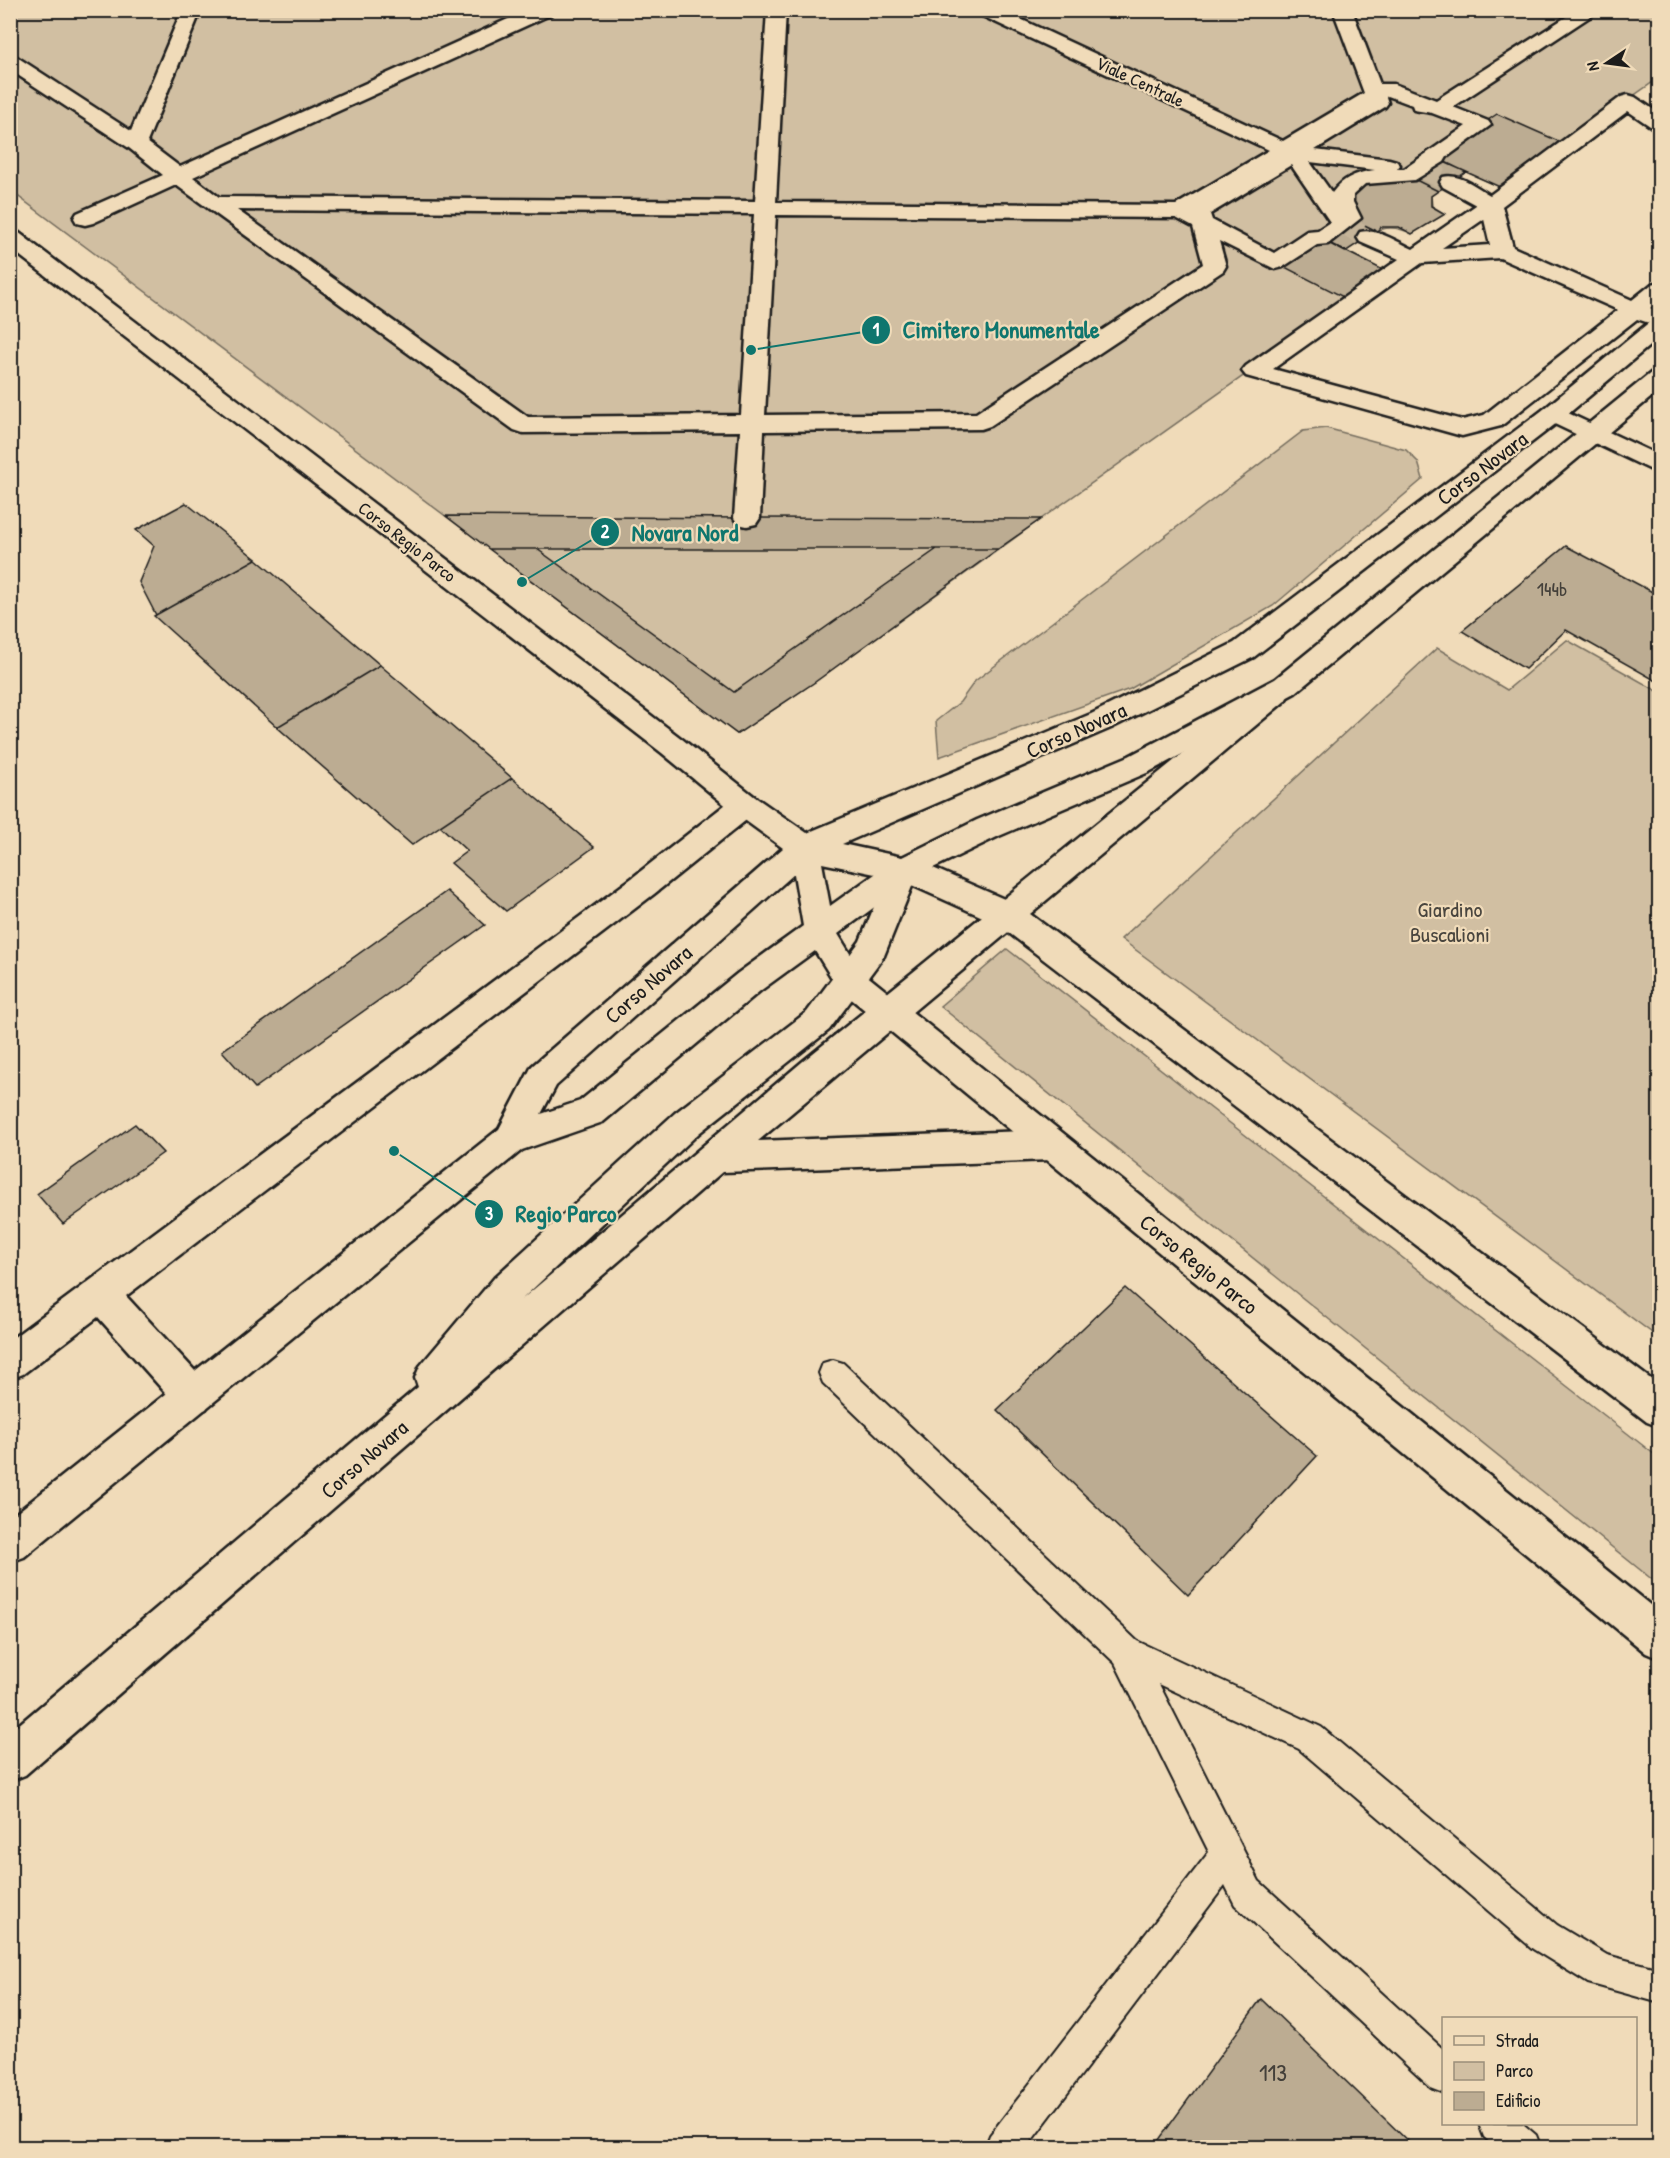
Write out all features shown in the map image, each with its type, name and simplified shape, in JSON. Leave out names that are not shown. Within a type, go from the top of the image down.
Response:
[{"type":"street","points":[[136,144],[192,10]]},
{"type":"street","points":[[85,218],[545,10]]},
{"type":"street","points":[[747,518],[777,10]]},
{"type":"street","name":"Viale Centrale","points":[[986,10],[1289,152]]},
{"type":"street","points":[[1342,10],[1376,98]]},
{"type":"street","points":[[1438,107],[1591,10]]},
{"type":"street","points":[[10,61],[136,144],[214,203],[523,425],[981,422],[1215,266],[1194,217]]},
{"type":"street","points":[[214,203],[765,209],[1194,217],[1275,262],[1315,236],[1320,239],[1350,218],[1342,202],[1342,194],[1352,183],[1381,176],[1408,177],[1481,125],[1387,88],[1376,98],[1289,152],[1194,217]]},
{"type":"street","points":[[1659,124],[1628,101],[1491,204],[1414,256],[1254,371],[1462,428],[1492,421],[1659,289]]},
{"type":"street","points":[[1289,152],[1422,168]]},
{"type":"street","points":[[1289,152],[1342,224]]},
{"type":"street","points":[[1450,182],[1491,204],[1503,251]]},
{"type":"street","name":"Corso Regio Parco","points":[[10,237],[745,804],[804,847],[904,869],[1007,914],[1659,1409]]},
{"type":"street","points":[[1368,237],[1414,256],[1503,251],[1659,320]]},
{"type":"street","name":"Corso Novara","points":[[511,1139],[544,1076],[804,847],[1101,721],[1244,650],[1553,414],[1659,325]]},
{"type":"street","name":"Corso Novara","points":[[10,1760],[889,1009],[1593,434],[1659,377]]},
{"type":"street","points":[[1553,414],[1659,466]]},
{"type":"street","name":"Corso Novara","points":[[10,1543],[511,1139],[591,1112],[749,982],[904,869],[988,828],[1138,764],[1285,686]]},
{"type":"street","points":[[10,1362],[644,886],[745,804]]},
{"type":"street","name":"Corso Regio Parco","points":[[804,847],[819,931],[849,979],[889,1009],[1052,1145],[1659,1639]]},
{"type":"street","points":[[368,1455],[508,1289],[687,1123],[818,1021],[873,947],[904,869]]},
{"type":"street","points":[[716,1156],[1052,1145]]},
{"type":"street","points":[[101,1294],[193,1396]]},
{"type":"lane","points":[[833,1373],[1126,1652],[1310,1738],[1545,1937],[1600,1971],[1659,1986]]},
{"type":"lane","points":[[1126,1652],[1247,1893],[1442,2074]]},
{"type":"lane","points":[[1003,2148],[1228,1854]]},
{"type":"lane","points":[[1498,2125],[1522,2148]]},
{"type":"green space","points":[[1659,10],[1660,77],[1502,188],[1466,172],[1431,196],[1432,206],[1445,214],[1412,234],[1393,228],[1377,231],[1346,251],[1389,273],[815,682],[737,734],[11,191],[10,11]]},
{"type":"green space","points":[[1326,428],[1406,450],[1418,462],[1423,479],[1273,606],[1130,689],[939,757],[936,721],[960,702],[975,681],[1303,431]]},
{"type":"green space","name":"Giardino Buscalioni","points":[[1567,640],[1659,692],[1659,1338],[1121,939],[1437,648],[1507,690]]},
{"type":"green space","points":[[1007,949],[1659,1458],[1659,1585],[940,1006]]},
{"type":"building","points":[[1497,114],[1565,144],[1502,188],[1433,157]]},
{"type":"building","points":[[1437,158],[1466,172],[1438,191],[1408,176]]},
{"type":"building","points":[[1408,176],[1438,191],[1431,196],[1431,206],[1445,214],[1412,234],[1399,227],[1381,227],[1377,231],[1350,218],[1352,183]]},
{"type":"building","points":[[1350,218],[1377,231],[1345,252],[1320,239]]},
{"type":"building","points":[[1315,236],[1389,273],[1349,300],[1275,262]]},
{"type":"building","points":[[186,503],[256,559],[156,615],[139,582],[154,546],[136,530]]},
{"type":"building","points":[[446,516],[1041,519],[998,549],[489,549]]},
{"type":"building","points":[[1566,546],[1660,596],[1660,683],[1566,630],[1525,669],[1462,631]]},
{"type":"building","points":[[489,549],[537,549],[734,692],[937,549],[998,549],[815,682],[737,734]]},
{"type":"building","points":[[256,559],[380,665],[277,727],[154,616]]},
{"type":"building","points":[[380,665],[512,778],[412,845],[277,727]]},
{"type":"building","points":[[512,778],[594,847],[506,911],[451,863],[467,851],[440,826]]},
{"type":"building","points":[[447,891],[485,925],[255,1088],[222,1051]]},
{"type":"building","points":[[135,1124],[163,1153],[63,1224],[37,1194]]},
{"type":"building","points":[[1125,1288],[1317,1456],[1188,1595],[997,1410]]},
{"type":"building","points":[[1261,1999],[1415,2148],[1153,2148]]},
{"type":"tunnel","points":[[1422,168],[1451,182]]},
{"type":"tunnel","points":[[1342,224],[1368,237]]},
{"type":"place","name":"Cimitero Monumentale","points":[[751,350]]},
{"type":"place","name":"Novara Nord","points":[[522,582]]},
{"type":"place","name":"Regio Parco","points":[[394,1151]]}]
